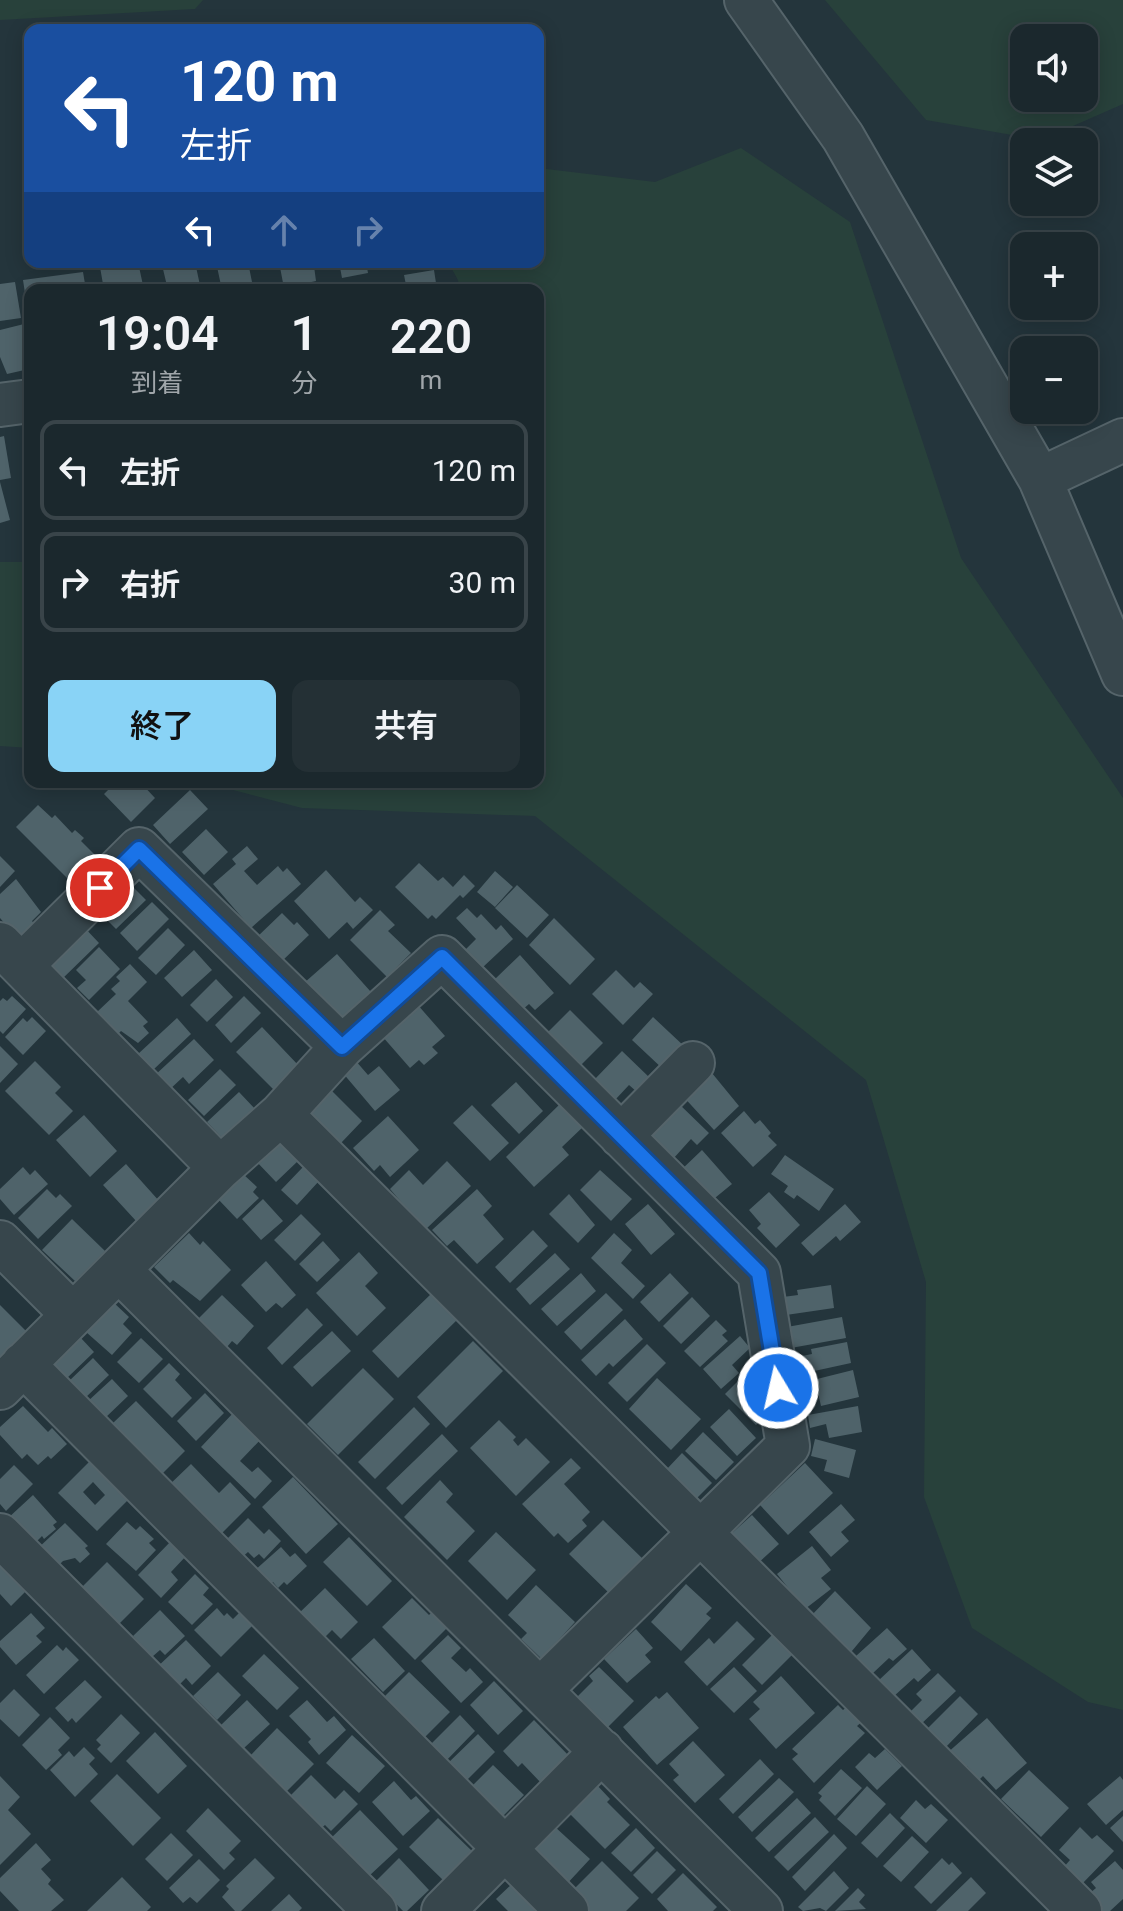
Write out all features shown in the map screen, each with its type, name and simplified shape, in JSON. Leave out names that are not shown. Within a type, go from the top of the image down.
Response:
[{"type":"street","points":[[746,0],[843,137],[1040,479],[1123,674]]},
{"type":"street","points":[[0,405],[24,402]]},
{"type":"street","points":[[1040,479],[1123,440]]},
{"type":"street","points":[[220,1168],[11,954],[139,849],[342,1047]]},
{"type":"street","points":[[540,1690],[788,1446],[759,1273],[442,957],[342,1047],[281,1114],[220,1168],[12,1376],[567,1911]]},
{"type":"street","points":[[621,1136],[693,1063]]},
{"type":"street","points":[[281,1114],[1080,1911]]},
{"type":"street","points":[[0,1242],[72,1314]]},
{"type":"street","points":[[120,1271],[761,1911]]},
{"type":"street","points":[[0,1535],[375,1911]]},
{"type":"street","points":[[443,1911],[602,1751]]},
{"type":"green space","points":[[0,0],[203,0],[195,9],[0,20]]},
{"type":"green space","points":[[825,0],[1123,0],[1123,104],[1068,128],[1010,128],[1010,135],[926,120]]},
{"type":"green space","points":[[741,148],[850,222],[961,558],[1123,798],[1123,1710],[1088,1702],[972,1628],[924,1497],[926,1282],[866,1080],[535,816],[302,808],[226,788],[544,788],[544,284],[459,284],[451,268],[544,268],[544,169],[655,182]]},
{"type":"green space","points":[[0,562],[24,562],[24,748],[0,746]]},
{"type":"building","points":[[100,268],[139,268],[143,284],[103,284]]},
{"type":"building","points":[[163,268],[196,268],[200,284],[167,284]]},
{"type":"building","points":[[217,268],[249,268],[252,284],[221,284]]},
{"type":"building","points":[[280,268],[314,268],[316,281],[283,284]]},
{"type":"building","points":[[340,268],[367,268],[368,273],[342,278]]},
{"type":"building","points":[[434,270],[436,283],[442,284],[406,284],[404,275]]},
{"type":"building","points":[[83,272],[85,284],[24,284],[24,287],[23,280]]},
{"type":"building","points":[[15,282],[21,318],[0,321],[0,284]]},
{"type":"building","points":[[24,324],[24,370],[7,374],[0,357],[0,330]]},
{"type":"building","points":[[4,436],[11,478],[0,480],[0,437]]},
{"type":"building","points":[[0,482],[10,520],[0,523]]},
{"type":"building","points":[[110,788],[146,788],[155,798],[131,822],[104,794]]},
{"type":"building","points":[[190,790],[208,809],[170,844],[153,825]]},
{"type":"building","points":[[38,805],[52,818],[55,815],[72,833],[75,830],[98,858],[72,883],[16,827]]},
{"type":"building","points":[[206,829],[228,852],[204,875],[182,852]]},
{"type":"building","points":[[247,846],[258,859],[244,871],[257,885],[278,866],[283,872],[287,868],[301,884],[251,928],[213,884],[236,864],[232,859]]},
{"type":"building","points":[[0,856],[15,871],[0,887]]},
{"type":"building","points":[[419,863],[438,881],[443,877],[453,887],[464,875],[475,886],[463,898],[460,895],[436,919],[432,915],[428,919],[395,887]]},
{"type":"building","points":[[326,870],[355,902],[360,897],[373,910],[353,929],[347,922],[329,939],[294,901]]},
{"type":"building","points":[[495,871],[513,887],[495,907],[477,892]]},
{"type":"building","points":[[16,879],[41,912],[32,921],[36,926],[20,941],[0,918],[0,894]]},
{"type":"building","points":[[127,881],[146,900],[116,929],[98,911]]},
{"type":"building","points":[[517,885],[549,915],[527,938],[495,908]]},
{"type":"building","points":[[152,902],[169,919],[137,951],[120,933]]},
{"type":"building","points":[[467,908],[477,918],[481,914],[496,930],[501,925],[513,939],[482,968],[465,950],[476,939],[456,918]]},
{"type":"building","points":[[380,910],[395,925],[388,931],[411,953],[387,977],[350,940]]},
{"type":"building","points":[[282,913],[294,925],[297,922],[309,935],[280,963],[256,938]]},
{"type":"building","points":[[554,918],[595,959],[570,985],[529,945]]},
{"type":"building","points":[[82,925],[99,943],[59,982],[42,964]]},
{"type":"building","points":[[168,928],[185,945],[156,975],[138,958]]},
{"type":"building","points":[[99,947],[120,969],[89,1000],[77,988],[86,980],[76,970]]},
{"type":"building","points":[[194,950],[212,970],[182,997],[164,978]]},
{"type":"building","points":[[337,954],[371,992],[338,1021],[304,983]]},
{"type":"building","points":[[520,955],[554,993],[535,1010],[529,1004],[522,1010],[494,980]]},
{"type":"building","points":[[130,964],[147,982],[128,1001],[148,1022],[143,1026],[149,1033],[138,1043],[121,1031],[118,1034],[97,1012],[116,994],[111,989],[120,981],[116,977]]},
{"type":"building","points":[[616,970],[634,988],[640,982],[653,994],[623,1025],[592,994]]},
{"type":"building","points":[[216,979],[233,997],[207,1022],[190,1005]]},
{"type":"building","points":[[12,996],[26,1009],[3,1034],[0,1031],[0,1001],[3,998],[7,1001]]},
{"type":"building","points":[[244,996],[261,1013],[231,1043],[215,1025]]},
{"type":"building","points":[[417,1004],[445,1036],[432,1047],[438,1053],[424,1065],[419,1060],[410,1068],[382,1036]]},
{"type":"building","points":[[570,1010],[603,1043],[579,1067],[546,1034]]},
{"type":"building","points":[[32,1017],[46,1031],[23,1055],[5,1037],[23,1018],[27,1022]]},
{"type":"building","points":[[653,1017],[685,1047],[664,1070],[632,1040]]},
{"type":"building","points":[[177,1018],[191,1034],[153,1070],[138,1054]]},
{"type":"building","points":[[262,1027],[300,1067],[275,1091],[236,1052]]},
{"type":"building","points":[[194,1039],[214,1060],[189,1084],[183,1077],[168,1091],[154,1076]]},
{"type":"building","points":[[0,1046],[18,1064],[0,1083]]},
{"type":"building","points":[[622,1051],[650,1078],[637,1092],[629,1085],[615,1100],[594,1080]]},
{"type":"building","points":[[355,1060],[368,1075],[379,1066],[400,1090],[375,1111],[342,1072]]},
{"type":"building","points":[[35,1061],[61,1087],[55,1093],[73,1111],[49,1135],[5,1091]]},
{"type":"building","points":[[707,1067],[739,1106],[714,1130],[680,1093]]},
{"type":"building","points":[[220,1069],[236,1085],[204,1116],[188,1100]]},
{"type":"building","points":[[516,1082],[543,1111],[519,1134],[491,1105]]},
{"type":"building","points":[[329,1088],[362,1121],[341,1143],[308,1110]]},
{"type":"building","points":[[239,1092],[257,1111],[225,1141],[207,1122]]},
{"type":"building","points":[[563,1101],[585,1125],[562,1147],[569,1155],[534,1187],[506,1157]]},
{"type":"building","points":[[677,1102],[709,1133],[697,1145],[691,1139],[673,1159],[646,1133]]},
{"type":"building","points":[[472,1105],[509,1143],[490,1161],[453,1123]]},
{"type":"building","points":[[744,1111],[755,1124],[760,1120],[777,1145],[753,1167],[721,1133]]},
{"type":"building","points":[[84,1115],[117,1151],[90,1177],[56,1140]]},
{"type":"building","points":[[388,1116],[419,1150],[390,1177],[380,1165],[374,1171],[353,1148]]},
{"type":"building","points":[[277,1139],[298,1161],[276,1182],[255,1160]]},
{"type":"building","points":[[702,1150],[732,1184],[710,1202],[680,1171]]},
{"type":"building","points":[[785,1155],[834,1189],[819,1211],[797,1195],[794,1199],[784,1192],[788,1186],[771,1174]]},
{"type":"building","points":[[447,1161],[471,1186],[425,1230],[390,1189],[409,1170],[423,1185]]},
{"type":"building","points":[[126,1164],[160,1202],[137,1222],[103,1185]]},
{"type":"building","points":[[23,1167],[30,1175],[35,1170],[48,1184],[14,1215],[0,1199],[0,1189]]},
{"type":"building","points":[[303,1167],[319,1181],[297,1205],[281,1190]]},
{"type":"building","points":[[600,1170],[632,1199],[611,1221],[580,1190]]},
{"type":"building","points":[[243,1174],[257,1187],[253,1192],[259,1198],[237,1219],[218,1199]]},
{"type":"building","points":[[47,1189],[56,1198],[60,1194],[72,1206],[38,1239],[18,1218]]},
{"type":"building","points":[[477,1189],[492,1206],[483,1215],[504,1239],[477,1264],[454,1240],[447,1246],[432,1230]]},
{"type":"building","points":[[769,1192],[800,1225],[776,1248],[757,1228],[761,1224],[749,1210]]},
{"type":"building","points":[[569,1194],[595,1225],[578,1243],[549,1214]]},
{"type":"building","points":[[263,1199],[283,1221],[261,1240],[242,1219]]},
{"type":"building","points":[[648,1204],[675,1234],[651,1255],[625,1224]]},
{"type":"building","points":[[845,1204],[861,1222],[840,1241],[836,1236],[813,1256],[801,1243]]},
{"type":"building","points":[[301,1214],[321,1234],[295,1261],[274,1240]]},
{"type":"building","points":[[72,1219],[105,1251],[75,1281],[42,1250]]},
{"type":"building","points":[[533,1230],[548,1246],[510,1283],[495,1267]]},
{"type":"building","points":[[189,1233],[200,1245],[203,1241],[231,1270],[200,1301],[173,1280],[170,1283],[154,1267]]},
{"type":"building","points":[[614,1233],[632,1250],[621,1263],[645,1286],[633,1299],[591,1258]]},
{"type":"building","points":[[323,1241],[340,1260],[317,1282],[299,1264]]},
{"type":"building","points":[[359,1252],[378,1273],[365,1286],[386,1308],[357,1336],[316,1293]]},
{"type":"building","points":[[555,1253],[570,1269],[530,1305],[516,1289]]},
{"type":"building","points":[[266,1261],[296,1295],[282,1308],[276,1303],[266,1312],[241,1285]]},
{"type":"building","points":[[581,1273],[596,1291],[557,1326],[541,1309]]},
{"type":"building","points":[[670,1273],[689,1293],[659,1322],[640,1302]]},
{"type":"building","points":[[831,1285],[834,1308],[786,1315],[783,1297],[798,1295],[797,1290]]},
{"type":"building","points":[[606,1293],[623,1310],[581,1350],[564,1332]]},
{"type":"building","points":[[431,1294],[457,1320],[398,1378],[372,1351]]},
{"type":"building","points":[[222,1295],[254,1326],[237,1345],[232,1341],[227,1347],[198,1319]]},
{"type":"building","points":[[692,1297],[710,1316],[681,1344],[663,1326]]},
{"type":"building","points":[[113,1302],[129,1317],[123,1324],[132,1333],[112,1355],[86,1332]]},
{"type":"building","points":[[0,1305],[30,1335],[0,1365]]},
{"type":"building","points":[[307,1308],[323,1325],[282,1365],[267,1348]]},
{"type":"building","points":[[842,1317],[846,1338],[791,1348],[787,1327]]},
{"type":"building","points":[[625,1319],[643,1339],[613,1367],[609,1363],[596,1376],[581,1360]]},
{"type":"building","points":[[716,1320],[727,1331],[722,1335],[728,1341],[700,1367],[684,1351]]},
{"type":"building","points":[[332,1331],[351,1351],[312,1387],[293,1367]]},
{"type":"building","points":[[740,1336],[750,1348],[732,1365],[739,1373],[721,1389],[703,1369]]},
{"type":"building","points":[[80,1337],[94,1352],[66,1379],[52,1363]]},
{"type":"building","points":[[141,1338],[163,1359],[139,1383],[117,1362]]},
{"type":"building","points":[[473,1341],[503,1371],[446,1428],[417,1397]]},
{"type":"building","points":[[847,1342],[851,1363],[796,1375],[792,1358],[812,1354],[811,1349]]},
{"type":"building","points":[[647,1344],[666,1363],[627,1402],[608,1383]]},
{"type":"building","points":[[93,1358],[109,1375],[84,1399],[68,1382]]},
{"type":"building","points":[[169,1363],[180,1374],[175,1380],[192,1398],[172,1418],[143,1389]]},
{"type":"building","points":[[363,1368],[394,1399],[338,1455],[307,1424]]},
{"type":"building","points":[[853,1370],[859,1397],[821,1406],[818,1393],[800,1398],[797,1384]]},
{"type":"building","points":[[743,1376],[764,1397],[759,1403],[765,1408],[760,1413],[764,1417],[756,1425],[725,1394]]},
{"type":"building","points":[[657,1378],[701,1419],[671,1450],[629,1409]]},
{"type":"building","points":[[112,1379],[128,1396],[104,1419],[87,1402]]},
{"type":"building","points":[[205,1393],[224,1413],[196,1441],[177,1421]]},
{"type":"building","points":[[136,1401],[185,1451],[162,1474],[113,1423]]},
{"type":"building","points":[[23,1406],[48,1432],[52,1428],[67,1444],[51,1459],[48,1456],[38,1465],[27,1454],[22,1459],[0,1435],[0,1427]]},
{"type":"building","points":[[858,1406],[862,1432],[829,1438],[826,1424],[810,1428],[808,1415]]},
{"type":"building","points":[[414,1407],[430,1424],[375,1479],[358,1462]]},
{"type":"building","points":[[729,1409],[756,1438],[737,1456],[710,1427]]},
{"type":"building","points":[[235,1411],[263,1437],[240,1461],[252,1472],[258,1467],[272,1481],[255,1499],[201,1447]]},
{"type":"building","points":[[499,1420],[516,1437],[513,1440],[518,1446],[526,1438],[550,1462],[516,1496],[470,1448]]},
{"type":"building","points":[[703,1432],[734,1462],[716,1480],[685,1451]]},
{"type":"building","points":[[442,1434],[458,1451],[402,1505],[386,1488]]},
{"type":"building","points":[[815,1439],[856,1450],[849,1478],[824,1471],[827,1460],[811,1456]]},
{"type":"building","points":[[682,1453],[712,1483],[695,1500],[666,1470]]},
{"type":"building","points":[[571,1458],[581,1468],[564,1484],[590,1512],[582,1520],[587,1526],[568,1543],[558,1533],[554,1537],[522,1504]]},
{"type":"building","points":[[92,1459],[131,1497],[97,1531],[58,1493]],"holes":[[[93,1482],[105,1495],[95,1505],[83,1492]]]},
{"type":"building","points":[[805,1463],[833,1493],[788,1535],[760,1505]]},
{"type":"building","points":[[191,1464],[219,1493],[230,1482],[251,1504],[216,1539],[166,1488]]},
{"type":"building","points":[[14,1465],[33,1484],[6,1511],[0,1504],[0,1479]]},
{"type":"building","points":[[293,1477],[338,1524],[306,1554],[262,1507]]},
{"type":"building","points":[[440,1480],[453,1494],[446,1502],[475,1531],[447,1560],[404,1517]]},
{"type":"building","points":[[33,1495],[57,1522],[53,1525],[56,1529],[36,1542],[24,1529],[20,1533],[7,1519]]},
{"type":"building","points":[[841,1504],[855,1520],[841,1532],[849,1541],[831,1557],[809,1532]]},
{"type":"building","points":[[752,1515],[779,1544],[757,1564],[731,1534]]},
{"type":"building","points":[[248,1518],[264,1534],[269,1529],[281,1541],[264,1559],[259,1554],[254,1558],[248,1552],[239,1560],[223,1543]]},
{"type":"building","points":[[603,1520],[645,1561],[611,1595],[569,1554]]},
{"type":"building","points":[[127,1522],[136,1530],[140,1526],[154,1539],[149,1543],[156,1550],[136,1571],[106,1544]]},
{"type":"building","points":[[65,1523],[88,1546],[85,1548],[90,1554],[80,1563],[75,1558],[63,1561],[55,1569],[36,1550]]},
{"type":"building","points":[[496,1532],[536,1570],[507,1600],[468,1561]]},
{"type":"building","points":[[349,1537],[392,1581],[367,1606],[323,1562]]},
{"type":"building","points":[[172,1540],[187,1555],[171,1572],[178,1580],[161,1598],[138,1575]]},
{"type":"building","points":[[812,1546],[831,1570],[821,1578],[831,1589],[805,1609],[777,1574]]},
{"type":"building","points":[[281,1547],[290,1557],[295,1553],[307,1566],[287,1585],[284,1582],[278,1588],[273,1582],[267,1587],[253,1572]]},
{"type":"building","points":[[107,1562],[144,1599],[119,1624],[82,1587]]},
{"type":"building","points":[[0,1566],[25,1592],[11,1606],[0,1594]]},
{"type":"building","points":[[195,1574],[209,1588],[203,1595],[213,1604],[192,1625],[168,1602]]},
{"type":"building","points":[[686,1584],[712,1608],[706,1614],[711,1618],[681,1651],[651,1622]]},
{"type":"building","points":[[536,1585],[575,1622],[554,1645],[557,1648],[545,1662],[521,1639],[527,1633],[508,1615]]},
{"type":"building","points":[[325,1588],[358,1622],[341,1639],[332,1630],[320,1642],[295,1617]]},
{"type":"building","points":[[835,1591],[871,1628],[847,1657],[808,1619]]},
{"type":"building","points":[[412,1598],[429,1615],[437,1607],[452,1623],[415,1660],[382,1627]]},
{"type":"building","points":[[217,1608],[224,1616],[227,1613],[233,1619],[239,1613],[252,1626],[221,1657],[194,1630]]},
{"type":"building","points":[[160,1610],[185,1636],[165,1655],[160,1650],[152,1657],[133,1636]]},
{"type":"building","points":[[31,1613],[45,1628],[36,1636],[42,1642],[16,1665],[0,1647],[0,1641]]},
{"type":"building","points":[[737,1621],[755,1639],[707,1686],[684,1662],[709,1638],[714,1644]]},
{"type":"building","points":[[887,1628],[907,1649],[893,1661],[889,1658],[872,1674],[856,1656]]},
{"type":"building","points":[[636,1629],[653,1648],[645,1655],[651,1662],[627,1683],[604,1659]]},
{"type":"building","points":[[448,1635],[461,1648],[451,1658],[466,1672],[470,1668],[483,1682],[461,1703],[421,1661]]},
{"type":"building","points":[[772,1635],[792,1655],[762,1685],[742,1665]]},
{"type":"building","points":[[374,1638],[405,1671],[383,1692],[351,1659]]},
{"type":"building","points":[[186,1640],[211,1666],[192,1685],[186,1678],[180,1684],[170,1674],[165,1679],[155,1669]]},
{"type":"building","points":[[57,1645],[63,1651],[66,1647],[79,1660],[44,1694],[26,1675]]},
{"type":"building","points":[[912,1649],[931,1670],[918,1682],[914,1678],[893,1697],[878,1681]]},
{"type":"building","points":[[264,1654],[299,1688],[277,1710],[242,1676]]},
{"type":"building","points":[[599,1667],[634,1701],[608,1727],[577,1697],[593,1681],[589,1676]]},
{"type":"building","points":[[734,1667],[757,1691],[734,1713],[710,1689]]},
{"type":"building","points":[[218,1672],[241,1695],[217,1720],[193,1696]]},
{"type":"building","points":[[409,1672],[450,1712],[424,1738],[384,1697]]},
{"type":"building","points":[[938,1673],[956,1691],[919,1726],[908,1714],[922,1700],[916,1694]]},
{"type":"building","points":[[781,1676],[815,1713],[776,1749],[749,1719],[760,1709],[753,1702]]},
{"type":"building","points":[[85,1680],[102,1697],[76,1723],[72,1718],[68,1722],[55,1708]]},
{"type":"building","points":[[494,1681],[523,1711],[498,1735],[470,1705]]},
{"type":"building","points":[[14,1689],[40,1715],[19,1737],[0,1719],[0,1703]]},
{"type":"building","points":[[667,1692],[699,1728],[657,1765],[623,1727],[656,1696],[659,1699]]},
{"type":"building","points":[[960,1696],[978,1714],[944,1749],[926,1730]]},
{"type":"building","points":[[247,1700],[270,1724],[244,1748],[221,1725]]},
{"type":"building","points":[[307,1700],[327,1722],[334,1716],[346,1730],[319,1755],[308,1742],[311,1739],[289,1716]]},
{"type":"building","points":[[838,1705],[843,1710],[849,1705],[864,1720],[857,1726],[865,1733],[814,1783],[792,1759],[798,1754],[792,1749]]},
{"type":"building","points":[[121,1714],[140,1733],[111,1763],[97,1749],[101,1745],[96,1740]]},
{"type":"building","points":[[460,1715],[475,1731],[443,1764],[427,1748]]},
{"type":"building","points":[[50,1717],[70,1738],[58,1750],[62,1755],[46,1770],[22,1745]]},
{"type":"building","points":[[987,1718],[1027,1763],[996,1790],[983,1776],[979,1780],[967,1766],[961,1771],[946,1754]]},
{"type":"building","points":[[534,1720],[571,1758],[543,1785],[522,1763],[518,1767],[503,1751]]},
{"type":"building","points":[[277,1728],[314,1764],[287,1791],[250,1756]]},
{"type":"building","points":[[155,1732],[187,1766],[158,1794],[126,1761]]},
{"type":"building","points":[[478,1734],[495,1752],[467,1780],[461,1774],[458,1777],[446,1765]]},
{"type":"building","points":[[352,1735],[385,1766],[359,1793],[326,1763]]},
{"type":"building","points":[[693,1741],[725,1775],[695,1803],[673,1780],[679,1775],[669,1764]]},
{"type":"building","points":[[84,1747],[95,1758],[89,1764],[98,1774],[75,1797],[50,1770],[69,1751],[74,1757]]},
{"type":"building","points":[[885,1749],[902,1766],[877,1790],[855,1767],[869,1753],[875,1758]]},
{"type":"building","points":[[760,1759],[774,1774],[733,1814],[719,1799]]},
{"type":"building","points":[[493,1765],[524,1795],[500,1819],[482,1801],[485,1797],[473,1785]]},
{"type":"building","points":[[841,1769],[862,1788],[835,1816],[819,1800],[822,1796],[818,1793]]},
{"type":"building","points":[[1029,1770],[1069,1808],[1041,1837],[1001,1799]]},
{"type":"building","points":[[117,1774],[161,1818],[133,1846],[90,1801]]},
{"type":"building","points":[[311,1775],[335,1799],[344,1790],[358,1804],[331,1831],[325,1825],[318,1831],[287,1799]]},
{"type":"building","points":[[0,1776],[20,1797],[8,1810],[31,1834],[0,1865]]},
{"type":"building","points":[[1120,1776],[1123,1780],[1123,1810],[1106,1825],[1087,1804]]},
{"type":"building","points":[[779,1778],[794,1792],[752,1832],[738,1817]]},
{"type":"building","points":[[394,1781],[411,1800],[416,1796],[430,1811],[403,1836],[372,1802]]},
{"type":"building","points":[[596,1784],[610,1799],[607,1802],[630,1825],[605,1849],[566,1810]]},
{"type":"building","points":[[867,1786],[886,1804],[856,1836],[837,1819]]},
{"type":"building","points":[[797,1798],[811,1813],[769,1852],[755,1838]]},
{"type":"building","points":[[916,1800],[925,1809],[931,1804],[948,1820],[926,1843],[900,1818]]},
{"type":"building","points":[[208,1808],[241,1841],[229,1853],[235,1859],[224,1870],[186,1831]]},
{"type":"building","points":[[360,1810],[398,1849],[369,1876],[329,1840]]},
{"type":"building","points":[[890,1813],[905,1828],[877,1858],[861,1843]]},
{"type":"building","points":[[1123,1816],[1123,1842],[1110,1828]]},
{"type":"building","points":[[815,1817],[829,1832],[788,1871],[774,1857]]},
{"type":"building","points":[[438,1818],[473,1852],[444,1881],[409,1847]]},
{"type":"building","points":[[554,1826],[590,1859],[564,1887],[529,1854]]},
{"type":"building","points":[[1080,1827],[1092,1839],[1097,1835],[1114,1851],[1080,1886],[1063,1868],[1070,1860],[1059,1850]]},
{"type":"building","points":[[636,1828],[655,1848],[631,1872],[611,1853]]},
{"type":"building","points":[[171,1833],[193,1855],[167,1881],[145,1859]]},
{"type":"building","points":[[834,1834],[847,1848],[805,1891],[792,1877]]},
{"type":"building","points":[[912,1836],[929,1852],[901,1882],[883,1866]]},
{"type":"building","points":[[36,1843],[51,1860],[41,1869],[51,1880],[48,1884],[64,1900],[51,1911],[19,1911],[0,1891],[0,1878]]},
{"type":"building","points":[[657,1851],[676,1870],[652,1894],[633,1875]]},
{"type":"building","points":[[255,1858],[275,1878],[241,1911],[235,1911],[222,1897],[229,1889],[226,1886]]},
{"type":"building","points":[[399,1858],[429,1890],[407,1911],[403,1911],[375,1882]]},
{"type":"building","points":[[942,1858],[949,1865],[952,1862],[962,1873],[931,1904],[914,1887]]},
{"type":"building","points":[[199,1859],[220,1880],[197,1903],[190,1897],[183,1903],[169,1888]]},
{"type":"building","points":[[602,1861],[639,1898],[626,1911],[587,1911],[569,1894]]},
{"type":"building","points":[[1115,1861],[1123,1870],[1123,1899],[1110,1911],[1100,1911],[1090,1893],[1096,1888],[1091,1882]]},
{"type":"building","points":[[834,1871],[849,1888],[826,1911],[820,1908],[803,1911],[798,1907]]},
{"type":"building","points":[[683,1873],[717,1907],[713,1911],[668,1911],[657,1899]]},
{"type":"building","points":[[122,1877],[151,1907],[147,1911],[87,1911]]},
{"type":"building","points":[[971,1877],[986,1893],[968,1911],[936,1911]]},
{"type":"building","points":[[514,1882],[538,1908],[534,1911],[508,1911],[496,1899]]},
{"type":"building","points":[[858,1888],[865,1895],[859,1902],[866,1909],[835,1911]]},
{"type":"building","points":[[289,1894],[302,1908],[299,1911],[271,1911]]},
{"type":"route","points":[[100,888],[139,849],[342,1047],[442,957],[759,1273],[778,1388]]}]
